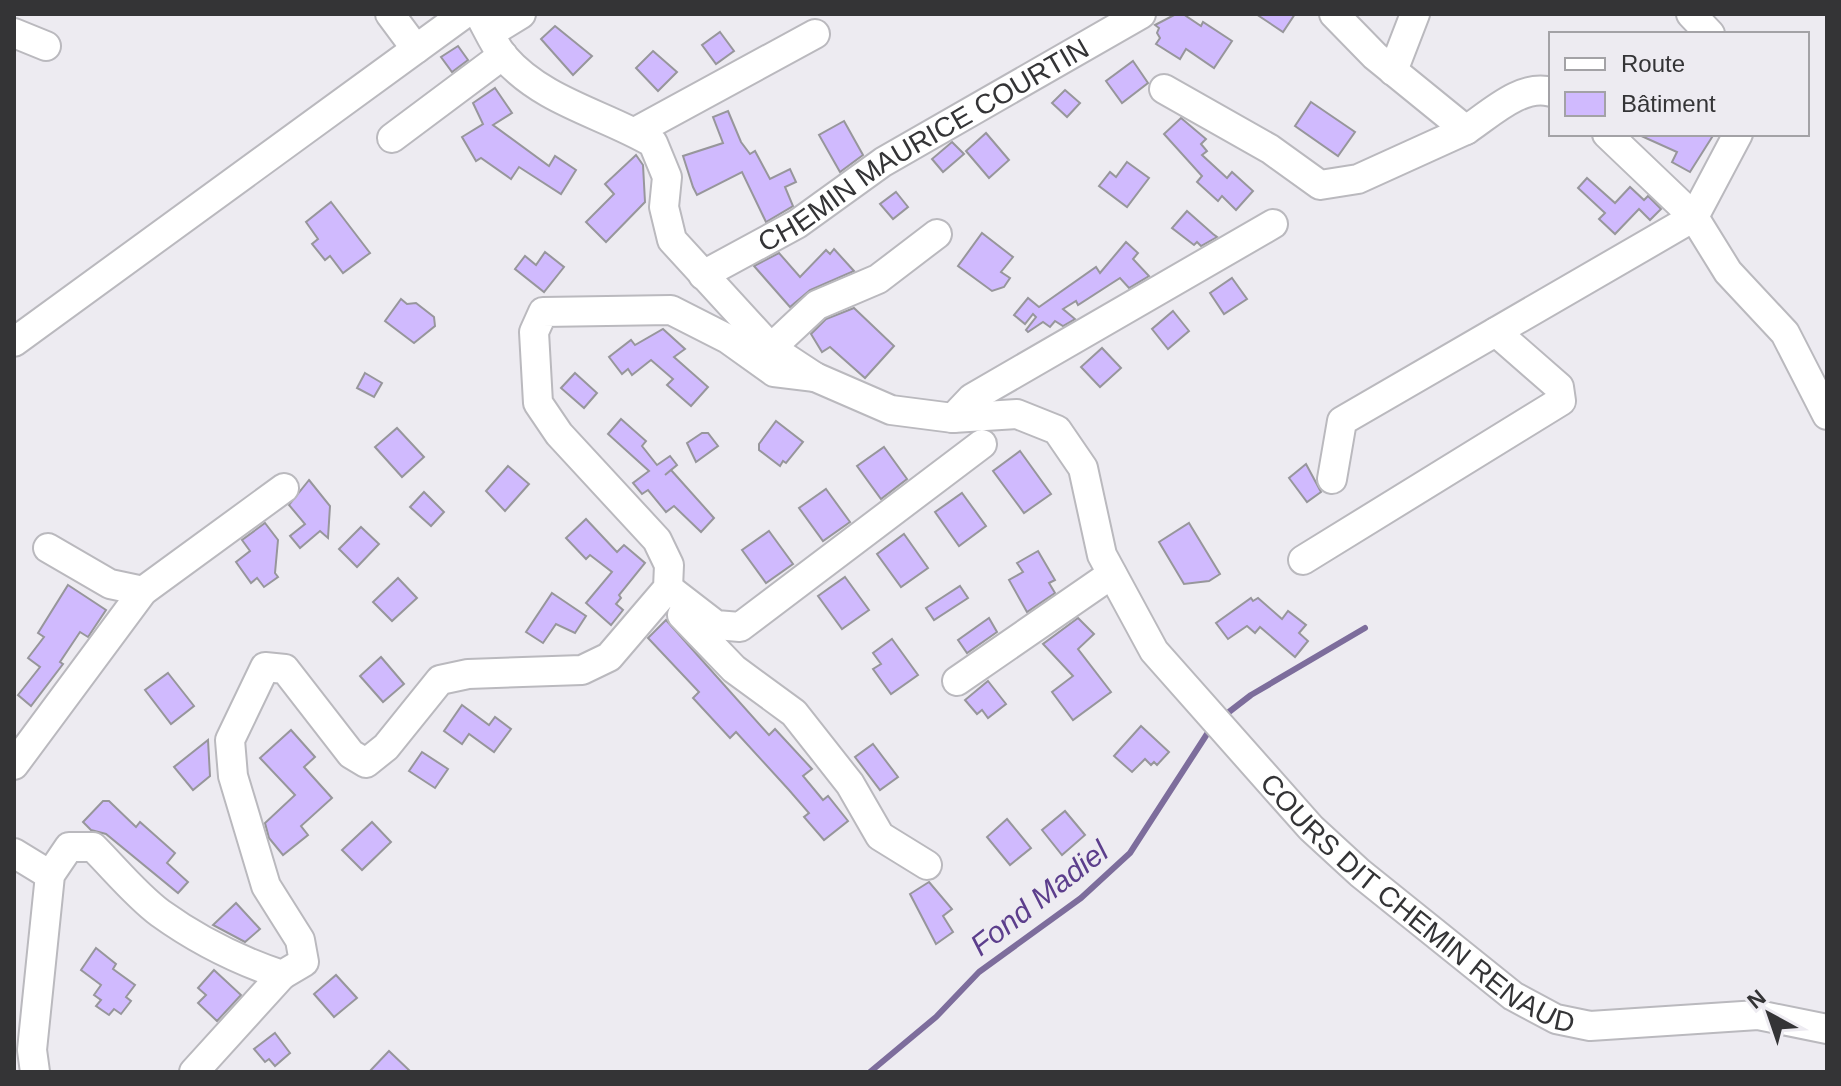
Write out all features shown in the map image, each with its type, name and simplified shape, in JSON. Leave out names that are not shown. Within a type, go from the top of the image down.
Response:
[{"type":"street","points":[[390,14],[416,49]]},
{"type":"street","points":[[14,342],[464,14]]},
{"type":"street","points":[[392,138],[491,34],[521,14]]},
{"type":"street","name":"CHEMIN MAURICE COURTIN","points":[[703,275],[797,224],[883,162],[1141,14]]},
{"type":"street","points":[[1334,14],[1393,71],[1466,130]]},
{"type":"street","points":[[1393,71],[1415,14]]},
{"type":"street","points":[[1691,14],[1708,32]]},
{"type":"street","points":[[14,33],[46,46]]},
{"type":"street","name":"COURS DIT CHEMIN RENAUD","points":[[491,34],[525,77],[579,110],[635,132],[653,143],[667,177],[664,207],[672,240],[771,348],[815,377],[891,410],[953,418],[1017,414],[1057,430],[1083,468],[1102,555],[1154,651],[1311,828],[1360,873],[1513,996],[1556,1019],[1590,1026],[1758,1015],[1827,1029]]},
{"type":"street","points":[[635,132],[815,34]]},
{"type":"street","points":[[1164,89],[1270,149],[1320,185],[1358,179],[1466,130],[1522,94],[1540,89],[1549,91]]},
{"type":"street","points":[[1609,136],[1694,217],[1728,272],[1778,324],[1798,351],[1804,373],[1827,415]]},
{"type":"street","points":[[1332,479],[1342,421],[1694,217],[1716,181],[1737,136]]},
{"type":"street","points":[[953,418],[972,398],[1273,224]]},
{"type":"street","points":[[771,348],[817,305],[878,279],[937,234]]},
{"type":"street","points":[[194,1072],[282,975],[304,962],[300,940],[266,886],[233,776],[230,740],[265,667],[285,669],[351,754],[366,763],[386,747],[440,680],[468,674],[582,670],[609,657],[665,591],[669,565],[657,540],[559,434],[538,403],[534,332],[543,312],[671,310],[728,339],[774,372],[815,377]]},
{"type":"street","points":[[1303,560],[1561,401],[1559,387],[1496,332]]},
{"type":"street","points":[[665,591],[716,625],[740,627],[982,444]]},
{"type":"street","points":[[14,765],[143,591],[284,488]]},
{"type":"street","points":[[48,548],[110,584],[143,591]]},
{"type":"street","points":[[957,681],[1112,574]]},
{"type":"street","points":[[665,591],[734,669],[794,713],[850,784],[880,836],[927,865]]},
{"type":"street","points":[[35,1072],[32,1050],[50,875],[69,847],[93,847],[158,911],[192,934],[282,975]]},
{"type":"street","points":[[14,853],[50,875]]},
{"type":"building","points":[[1176,14],[1183,14],[1201,26],[1203,22],[1232,41],[1214,68],[1186,49],[1180,59],[1156,44],[1160,38],[1157,33],[1159,28],[1155,25]]},
{"type":"building","points":[[1256,14],[1295,14],[1283,32]]},
{"type":"building","points":[[555,26],[592,56],[573,75],[541,39]]},
{"type":"building","points":[[720,32],[734,51],[716,64],[702,45]]},
{"type":"building","points":[[458,46],[468,60],[452,72],[441,57]]},
{"type":"building","points":[[653,51],[677,72],[658,91],[636,68]]},
{"type":"building","points":[[1133,61],[1148,83],[1122,103],[1106,81]]},
{"type":"building","points":[[495,88],[512,113],[493,125],[549,166],[555,156],[576,170],[561,194],[519,167],[511,179],[481,158],[476,161],[462,137],[483,124],[473,103]]},
{"type":"building","points":[[1065,90],[1080,103],[1067,117],[1052,103]]},
{"type":"building","points":[[1311,102],[1355,132],[1338,156],[1295,126]]},
{"type":"building","points":[[728,111],[741,142],[750,154],[755,151],[770,179],[790,169],[796,182],[785,187],[793,206],[766,222],[742,172],[697,195],[693,187],[683,156],[723,143],[713,117]]},
{"type":"building","points":[[1181,118],[1206,139],[1201,144],[1207,151],[1202,155],[1227,178],[1232,172],[1253,191],[1236,210],[1222,196],[1218,201],[1197,182],[1202,176],[1164,134]]},
{"type":"building","points":[[844,121],[863,155],[840,172],[819,135]]},
{"type":"building","points":[[986,133],[1009,160],[989,178],[966,151]]},
{"type":"building","points":[[1641,136],[1713,136],[1690,172],[1672,162],[1677,152]]},
{"type":"building","points":[[952,142],[964,154],[943,172],[932,159]]},
{"type":"building","points":[[636,155],[643,165],[645,202],[606,242],[586,222],[614,194],[605,184]]},
{"type":"building","points":[[1127,162],[1149,178],[1127,207],[1099,186],[1110,172],[1116,177]]},
{"type":"building","points":[[1587,178],[1615,203],[1630,187],[1644,200],[1648,196],[1661,209],[1650,220],[1639,209],[1615,234],[1599,219],[1605,213],[1578,188]]},
{"type":"building","points":[[896,192],[908,207],[893,219],[880,204]]},
{"type":"building","points":[[331,202],[370,253],[343,273],[330,256],[325,260],[312,244],[318,239],[306,222]]},
{"type":"building","points":[[1187,211],[1217,237],[1201,246],[1197,242],[1194,245],[1172,228]]},
{"type":"building","points":[[982,233],[1013,257],[1001,272],[1010,278],[1004,287],[992,291],[958,266]]},
{"type":"building","points":[[1126,242],[1138,253],[1133,259],[1149,276],[1129,288],[1120,278],[1078,305],[1076,301],[1063,309],[1075,319],[1063,326],[1055,321],[1050,327],[1043,322],[1028,332],[1026,330],[1036,317],[1033,314],[1025,324],[1014,315],[1028,298],[1039,307],[1096,267],[1100,273]]},
{"type":"building","points":[[834,249],[854,271],[810,290],[790,307],[754,266],[779,253],[800,277],[826,250],[830,254]]},
{"type":"building","points":[[545,252],[564,267],[544,292],[515,269],[525,256],[536,265]]},
{"type":"building","points":[[1232,278],[1247,299],[1224,314],[1210,293]]},
{"type":"building","points":[[401,299],[407,304],[416,303],[434,317],[435,326],[414,343],[385,321]]},
{"type":"building","points":[[854,308],[894,346],[865,378],[830,347],[822,352],[811,334],[826,319]]},
{"type":"building","points":[[1173,311],[1189,331],[1168,349],[1152,329]]},
{"type":"building","points":[[663,329],[685,349],[674,357],[708,387],[691,406],[667,385],[673,379],[651,360],[632,375],[628,369],[622,374],[609,357],[631,340],[635,345]]},
{"type":"building","points":[[1102,348],[1121,368],[1100,387],[1081,367]]},
{"type":"building","points":[[365,373],[382,383],[374,397],[357,388]]},
{"type":"building","points":[[575,373],[597,393],[584,408],[561,388]]},
{"type":"building","points":[[621,419],[646,441],[642,446],[657,465],[670,456],[677,465],[671,470],[714,518],[701,532],[674,506],[666,512],[648,490],[642,494],[633,483],[649,471],[608,434]]},
{"type":"building","points":[[776,421],[803,442],[780,466],[759,450],[759,444]]},
{"type":"building","points":[[397,428],[424,457],[402,477],[375,447]]},
{"type":"building","points":[[702,433],[708,433],[718,446],[696,462],[687,443]]},
{"type":"building","points":[[884,447],[907,479],[881,499],[857,466]]},
{"type":"building","points":[[1020,451],[1051,494],[1024,513],[993,471]]},
{"type":"building","points":[[1306,464],[1321,492],[1307,502],[1289,478]]},
{"type":"building","points":[[508,466],[529,484],[505,511],[486,491]]},
{"type":"building","points":[[309,480],[330,506],[328,538],[320,531],[300,548],[290,536],[305,524],[289,505]]},
{"type":"building","points":[[826,489],[850,522],[823,541],[799,508]]},
{"type":"building","points":[[424,492],[444,512],[431,526],[410,507]]},
{"type":"building","points":[[962,493],[986,526],[959,546],[935,512]]},
{"type":"building","points":[[586,519],[617,552],[624,545],[645,563],[619,595],[621,598],[616,604],[623,610],[611,625],[586,603],[612,572],[590,555],[586,559],[566,538]]},
{"type":"building","points":[[265,523],[278,540],[275,573],[278,577],[264,587],[257,578],[251,583],[236,562],[250,551],[242,540]]},
{"type":"building","points":[[1189,523],[1220,574],[1209,581],[1184,584],[1159,542]]},
{"type":"building","points":[[361,527],[379,544],[357,567],[339,549]]},
{"type":"building","points":[[769,531],[793,564],[766,583],[742,550]]},
{"type":"building","points":[[904,534],[928,568],[901,587],[877,554]]},
{"type":"building","points":[[1038,551],[1055,580],[1049,583],[1055,593],[1027,612],[1009,580],[1023,572],[1017,563]]},
{"type":"building","points":[[845,577],[869,610],[842,629],[818,596]]},
{"type":"building","points":[[398,578],[417,598],[392,621],[373,602]]},
{"type":"building","points":[[68,585],[106,610],[88,637],[80,632],[60,662],[63,664],[31,706],[18,695],[40,667],[28,658],[44,637],[38,633]]},
{"type":"building","points":[[960,586],[968,598],[934,620],[926,608]]},
{"type":"building","points":[[552,593],[586,616],[575,633],[556,624],[543,643],[526,632]]},
{"type":"building","points":[[1251,598],[1253,601],[1258,598],[1282,619],[1288,611],[1306,625],[1299,633],[1308,641],[1295,657],[1260,627],[1255,633],[1247,626],[1228,639],[1216,623]]},
{"type":"building","points":[[989,618],[997,632],[967,653],[958,640]]},
{"type":"building","points":[[1078,618],[1094,634],[1078,649],[1111,692],[1073,720],[1052,692],[1073,676],[1043,644]]},
{"type":"building","points":[[666,620],[769,735],[775,729],[812,769],[803,776],[823,800],[828,796],[848,821],[824,840],[804,817],[809,813],[736,732],[730,738],[693,698],[699,692],[648,638]]},
{"type":"building","points":[[892,639],[918,675],[891,694],[873,669],[881,664],[873,653]]},
{"type":"building","points":[[381,657],[404,684],[383,702],[360,676]]},
{"type":"building","points":[[168,673],[194,706],[171,724],[145,690]]},
{"type":"building","points":[[988,681],[1006,704],[988,718],[982,710],[977,714],[965,700]]},
{"type":"building","points":[[462,705],[489,725],[495,717],[511,729],[494,752],[469,734],[462,744],[444,731]]},
{"type":"building","points":[[1141,726],[1169,752],[1157,765],[1154,762],[1151,765],[1145,759],[1132,772],[1114,756]]},
{"type":"building","points":[[291,730],[315,757],[304,767],[332,798],[301,826],[308,835],[283,855],[269,838],[265,823],[295,795],[260,758]]},
{"type":"building","points":[[208,740],[210,776],[193,790],[174,767]]},
{"type":"building","points":[[873,744],[898,777],[880,790],[855,757]]},
{"type":"building","points":[[422,752],[448,769],[435,788],[409,771]]},
{"type":"building","points":[[103,801],[109,801],[136,827],[140,822],[175,853],[167,863],[188,882],[178,893],[106,834],[91,830],[83,822]]},
{"type":"building","points":[[1065,811],[1085,835],[1062,855],[1042,830]]},
{"type":"building","points":[[1007,819],[1031,848],[1010,865],[987,837]]},
{"type":"building","points":[[372,822],[391,842],[362,870],[342,850]]},
{"type":"building","points":[[929,882],[952,909],[943,916],[953,932],[936,944],[910,894]]},
{"type":"building","points":[[236,903],[260,929],[245,942],[213,925]]},
{"type":"building","points":[[96,948],[116,964],[113,969],[135,985],[126,997],[131,1001],[121,1014],[114,1009],[109,1015],[96,1006],[101,1000],[94,995],[101,985],[81,970]]},
{"type":"building","points":[[214,970],[241,995],[217,1021],[198,1003],[206,995],[198,988]]},
{"type":"building","points":[[336,975],[357,998],[334,1017],[314,994]]},
{"type":"building","points":[[275,1033],[290,1053],[275,1066],[269,1059],[265,1062],[254,1049]]},
{"type":"building","points":[[389,1051],[411,1072],[369,1072]]},
{"type":"waterway","name":"Fond Madiel","points":[[1225,715],[1251,695],[1365,628]]},
{"type":"waterway","name":"Fond Madiel","points":[[870,1072],[936,1017],[979,972],[1081,898],[1130,853],[1207,734]]}]
